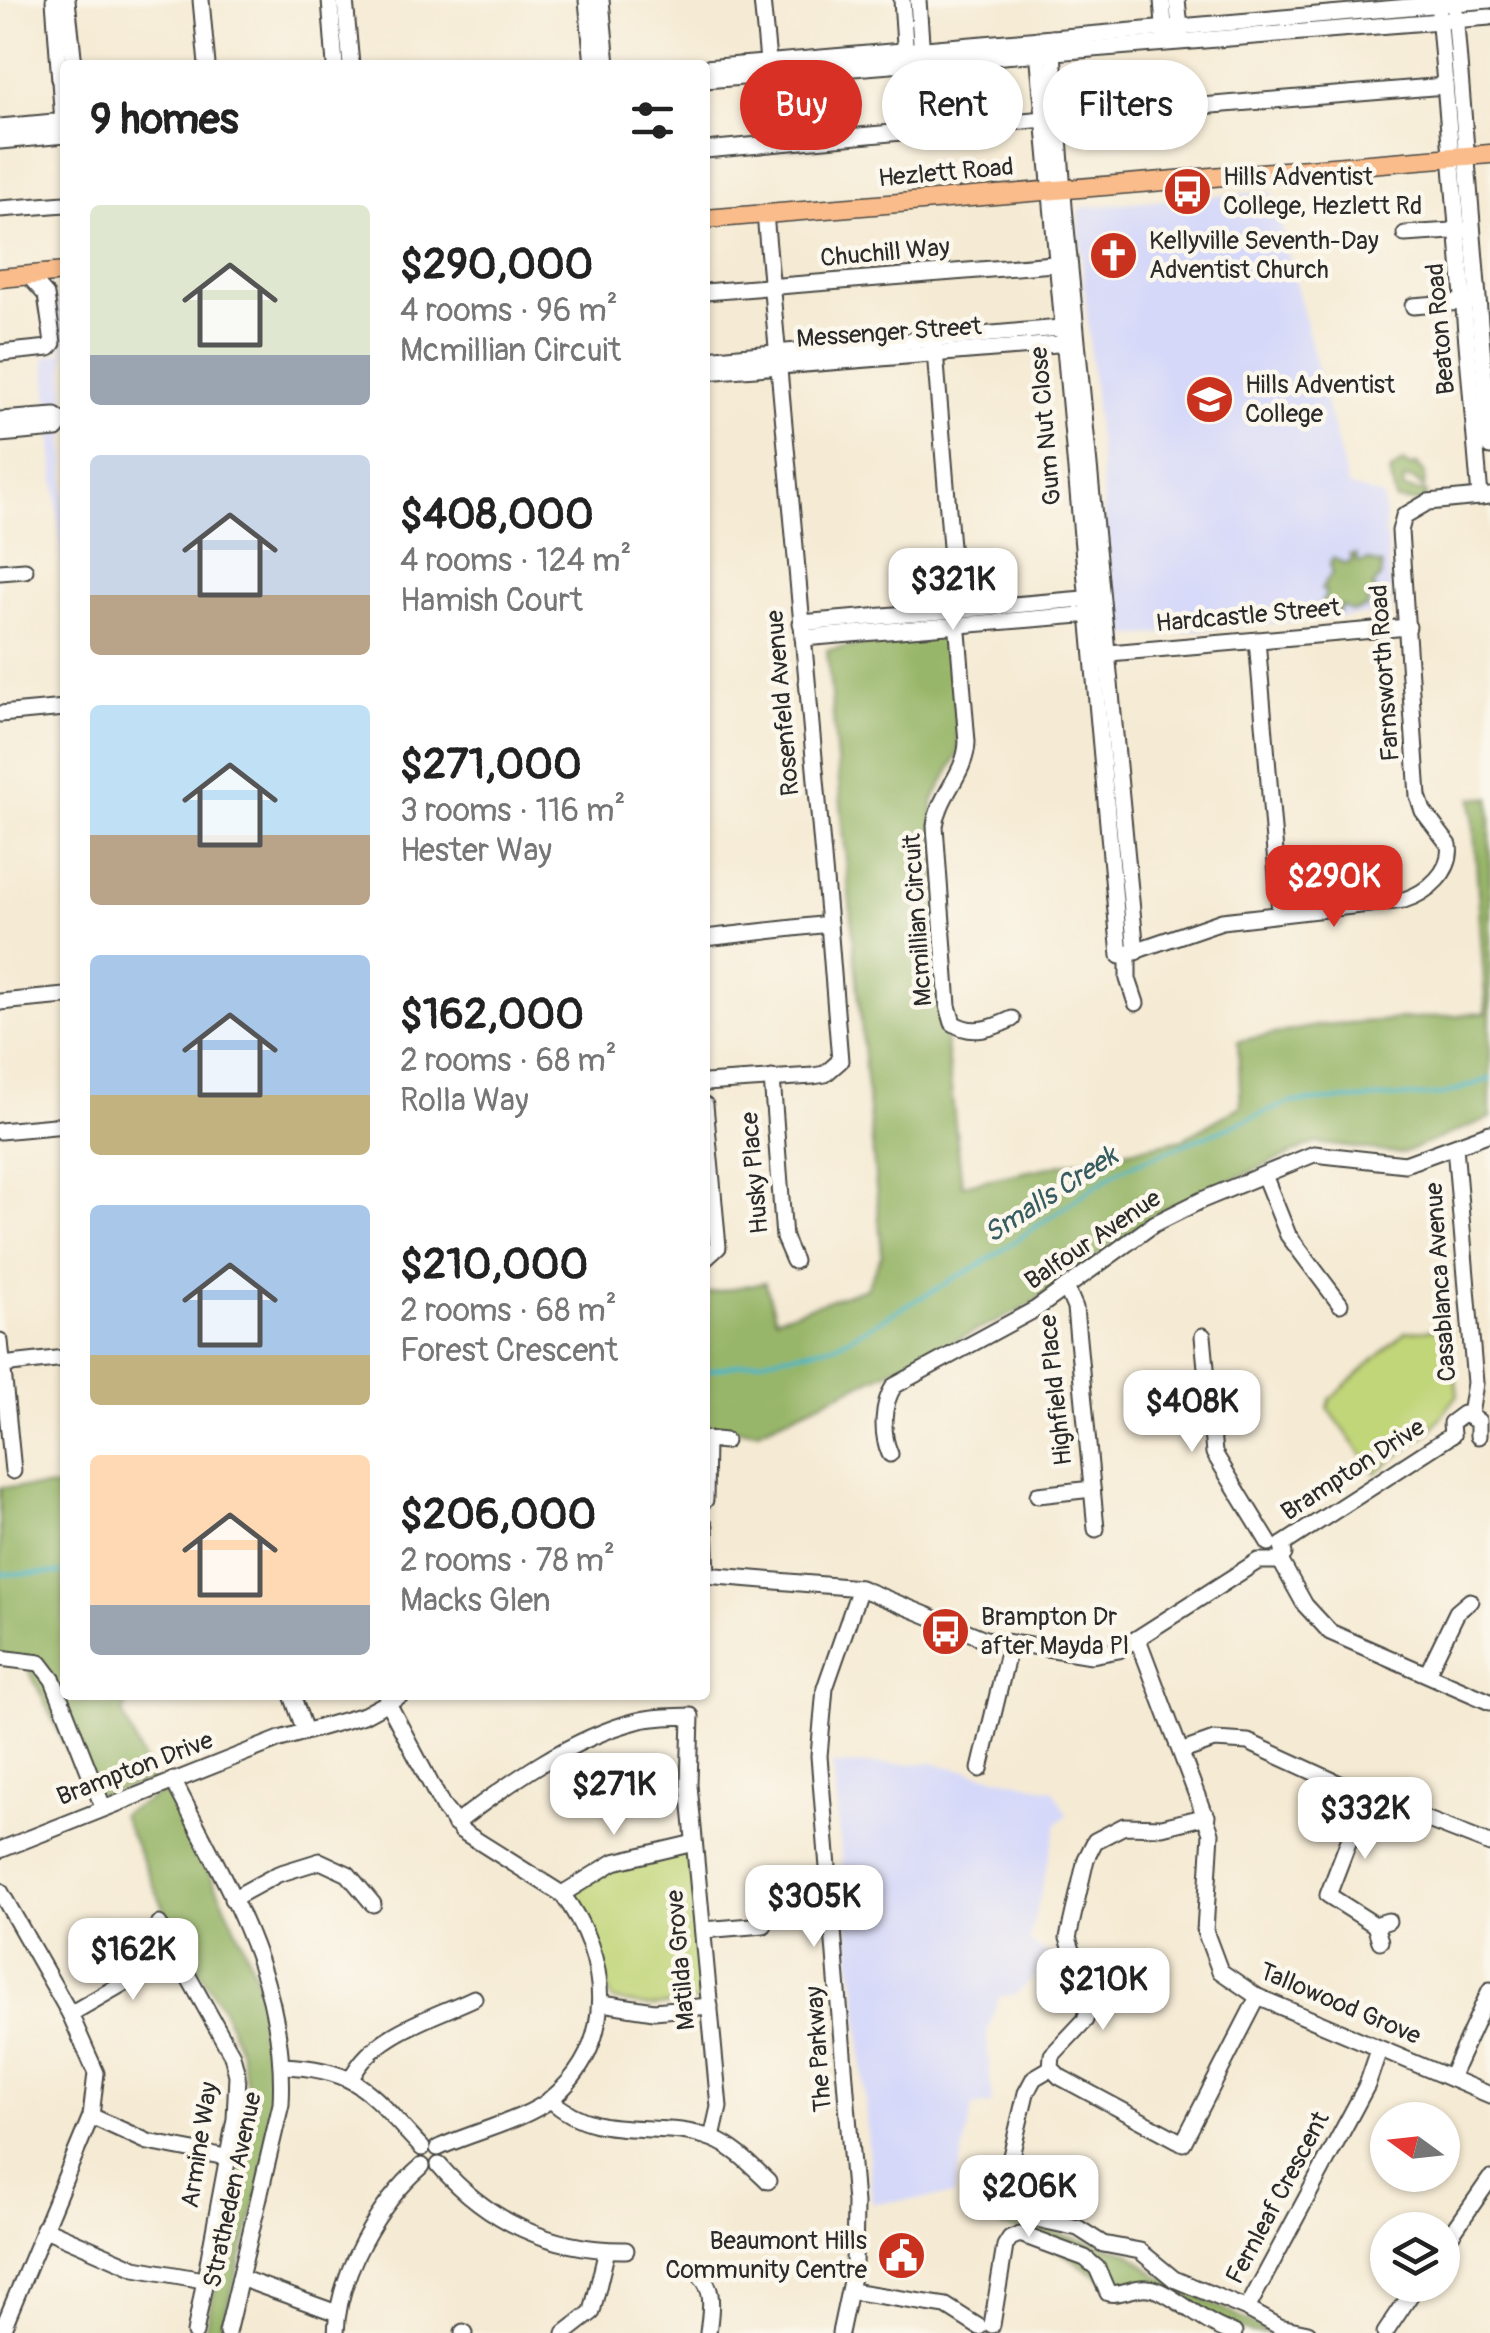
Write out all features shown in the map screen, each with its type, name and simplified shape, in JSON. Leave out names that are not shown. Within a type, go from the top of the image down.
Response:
[{"type":"main road","name":"Hezlett Road","points":[[710,218],[1490,154]]},
{"type":"main road","points":[[0,278],[60,273]]},
{"type":"street","points":[[54,0],[60,73]]},
{"type":"street","points":[[67,0],[73,60]]},
{"type":"street","points":[[201,0],[207,60]]},
{"type":"street","points":[[330,0],[335,60]]},
{"type":"street","points":[[345,0],[351,60]]},
{"type":"street","points":[[587,0],[593,60]]},
{"type":"street","points":[[600,0],[606,60]]},
{"type":"street","points":[[762,0],[768,60]]},
{"type":"street","points":[[902,0],[914,56]]},
{"type":"street","points":[[914,56],[918,0]]},
{"type":"street","points":[[1162,0],[1173,35]]},
{"type":"street","points":[[1173,35],[1178,0]]},
{"type":"street","points":[[862,61],[1173,35],[1447,8],[1490,0]]},
{"type":"street","points":[[1447,8],[1490,16]]},
{"type":"street","points":[[1447,8],[1445,86],[1458,156]]},
{"type":"street","points":[[1447,8],[1458,156]]},
{"type":"street","name":"Gum Nut Close","points":[[1045,45],[1046,60]]},
{"type":"street","points":[[710,68],[740,69]]},
{"type":"street","points":[[710,79],[740,74]]},
{"type":"street","points":[[1208,106],[1445,86]]},
{"type":"street","points":[[710,150],[1043,120]]},
{"type":"street","points":[[0,127],[60,122]]},
{"type":"street","points":[[0,141],[60,135]]},
{"type":"street","name":"Gum Nut Close","points":[[1053,150],[1128,979],[1136,1002]]},
{"type":"street","name":"Beaton Road","points":[[1458,156],[1490,447]]},
{"type":"street","points":[[0,208],[60,204]]},
{"type":"street","name":"Rosenfeld Avenue","points":[[765,214],[840,1061],[825,1074],[772,1078]]},
{"type":"street","points":[[1405,234],[1465,230]]},
{"type":"street","name":"Chuchill Way","points":[[710,292],[1063,263]]},
{"type":"street","points":[[0,353],[51,346],[46,295],[29,276]]},
{"type":"street","points":[[1414,306],[1472,301]]},
{"type":"street","name":"Messenger Street","points":[[710,359],[778,359],[1070,335]]},
{"type":"street","name":"Mcmillian Circuit","points":[[935,347],[966,752],[940,802],[935,826],[948,1006],[953,1023],[966,1030],[995,1027],[1012,1019]]},
{"type":"street","name":"Messenger Street","points":[[710,371],[778,359]]},
{"type":"street","name":"Beaton Road","points":[[1481,365],[1485,496]]},
{"type":"street","points":[[0,420],[55,416],[60,419]]},
{"type":"street","points":[[0,434],[56,429],[60,424]]},
{"type":"street","name":"Farnsworth Road","points":[[1280,912],[1416,896],[1449,862],[1450,846],[1422,810],[1418,796],[1400,530],[1410,510],[1428,502],[1485,496]]},
{"type":"street","points":[[0,572],[25,570]]},
{"type":"street","points":[[802,630],[1094,606]]},
{"type":"street","name":"Hardcastle Street","points":[[1099,654],[1408,627]]},
{"type":"street","points":[[1128,955],[1208,924],[1280,912],[1257,640]]},
{"type":"street","points":[[0,714],[60,708]]},
{"type":"street","points":[[710,937],[829,924]]},
{"type":"street","points":[[0,1002],[60,996]]},
{"type":"street","points":[[710,1083],[772,1078]]},
{"type":"street","name":"Husky Place","points":[[772,1078],[784,1238],[794,1261]]},
{"type":"street","points":[[0,1131],[60,1126]]},
{"type":"street","name":"Balfour Avenue","points":[[890,1454],[885,1443],[884,1401],[894,1386],[1036,1308],[1154,1224],[1314,1154],[1405,1164],[1490,1133]]},
{"type":"street","name":"Casablanca Avenue","points":[[1456,1146],[1475,1383],[1470,1414]]},
{"type":"street","points":[[710,1160],[718,1247],[710,1254]]},
{"type":"street","points":[[1264,1175],[1288,1235],[1340,1304]]},
{"type":"street","name":"Highfield Place","points":[[1066,1287],[1075,1308],[1096,1529]]},
{"type":"street","points":[[1203,1336],[1214,1452],[1305,1605],[1330,1632],[1490,1702]]},
{"type":"street","points":[[0,1341],[12,1471]]},
{"type":"street","points":[[2,1365],[60,1359]]},
{"type":"street","points":[[1452,1435],[1463,1443],[1484,1440],[1478,1421],[1470,1414]]},
{"type":"street","name":"Brampton Drive","points":[[710,1575],[860,1588],[973,1635],[1010,1644],[1108,1654],[1138,1639],[1452,1435],[1456,1417],[1470,1414]]},
{"type":"street","points":[[710,1439],[725,1441]]},
{"type":"street","name":"Highfield Place","points":[[1038,1495],[1092,1490]]},
{"type":"street","name":"The Parkway","points":[[840,2333],[851,2291],[855,2203],[819,1756],[824,1688],[860,1588]]},
{"type":"street","points":[[1428,1672],[1458,1612],[1470,1601]]},
{"type":"street","name":"Tallowood Grove","points":[[1138,1639],[1207,1816],[1213,1850],[1206,1913],[1208,1947],[1230,1982],[1490,2095]]},
{"type":"street","points":[[980,1770],[1010,1644]]},
{"type":"street","points":[[0,1658],[40,1663],[60,1698]]},
{"type":"street","points":[[61,1700],[103,1807]]},
{"type":"street","points":[[294,1700],[306,1731]]},
{"type":"street","name":"Brampton Drive","points":[[0,1850],[173,1780],[306,1731],[330,1728],[392,1700]]},
{"type":"street","points":[[394,1700],[455,1824],[474,1842],[562,1894],[594,1948],[602,2003],[580,2063],[550,2100],[418,2156],[498,2218],[532,2235],[626,2250]]},
{"type":"street","name":"Matilda Grove","points":[[455,1824],[497,1792],[587,1739],[639,1720],[691,1716],[689,1785],[720,2108],[712,2138]]},
{"type":"street","points":[[1183,1751],[1214,1740],[1248,1742],[1366,1796],[1490,1844]]},
{"type":"street","name":"Stratheden Avenue","points":[[173,1780],[264,1966],[276,2010],[283,2066],[281,2104],[227,2333]]},
{"type":"street","points":[[1366,1796],[1328,1895],[1381,1929]]},
{"type":"street","points":[[1207,1816],[1162,1827],[1124,1826],[1095,1841],[1086,1859],[1068,1938],[1069,1951],[1090,2004],[1085,2020],[1052,2055],[1051,2068],[1060,2078],[1183,2142],[1258,1997]]},
{"type":"street","points":[[562,1894],[614,1862],[694,1843]]},
{"type":"street","points":[[232,1900],[267,1879],[320,1861],[348,1874],[372,1904]]},
{"type":"street","points":[[0,1891],[70,2014],[96,2073],[91,2116],[1,2333]]},
{"type":"street","name":"Armine Way","points":[[159,1924],[235,2065],[238,2097],[194,2333]]},
{"type":"street","points":[[704,1930],[764,1925]]},
{"type":"street","points":[[70,2014],[174,1954]]},
{"type":"street","points":[[1450,2078],[1490,1990]]},
{"type":"street","points":[[352,2078],[364,2056],[388,2039],[474,1998]]},
{"type":"street","points":[[602,2003],[654,2011],[710,2006]]},
{"type":"street","name":"Fernleaf Crescent","points":[[1308,2333],[1280,2327],[1247,2309],[1367,2085],[1379,2050]]},
{"type":"street","points":[[283,2066],[323,2068],[352,2078],[430,2148]]},
{"type":"street","points":[[1051,2068],[1034,2078],[1026,2093],[1006,2177],[1008,2196],[1014,2204],[1037,2219],[1078,2228],[1096,2242],[1140,2251],[1174,2279],[1247,2309]]},
{"type":"street","points":[[550,2100],[570,2116],[602,2128],[712,2138],[768,2181]]},
{"type":"street","points":[[91,2116],[148,2142],[226,2156]]},
{"type":"street","points":[[336,2333],[342,2288],[380,2216],[396,2192],[431,2165]]},
{"type":"street","points":[[1460,2222],[1490,2179]]},
{"type":"street","points":[[42,2228],[136,2268],[203,2280]]},
{"type":"street","points":[[851,2291],[946,2306],[986,2330],[1007,2242],[1020,2234],[1085,2258],[1098,2268],[1108,2293],[1120,2295],[1148,2288],[1166,2295],[1202,2321],[1234,2333]]},
{"type":"street","points":[[565,2333],[592,2312],[607,2250]]},
{"type":"street","points":[[692,2268],[703,2276],[712,2299],[708,2333]]},
{"type":"street","points":[[240,2278],[337,2312]]},
{"type":"street","points":[[1384,2333],[1406,2302]]},
{"type":"shaded area","name":"Hills Adventist College","points":[[1272,191],[1348,486],[1383,497],[1392,608],[1388,613],[1122,637],[1115,631],[1078,214],[1084,207]]},
{"type":"shaded area","points":[[60,353],[60,542],[45,357]]},
{"type":"shaded area","points":[[933,1763],[1054,1790],[1067,1815],[1057,1824],[1029,1941],[1053,1958],[1016,1995],[999,1997],[987,2033],[992,2105],[973,2106],[954,2196],[872,2203],[857,1987],[833,1765]]},
{"type":"green space","points":[[1403,462],[1410,467],[1417,464],[1425,474],[1424,489],[1414,480],[1404,479],[1403,489],[1427,493],[1424,502],[1396,501],[1390,472]]},
{"type":"green space","points":[[1350,555],[1357,555],[1356,561],[1362,563],[1367,560],[1382,565],[1381,576],[1373,586],[1379,596],[1369,594],[1367,608],[1352,612],[1341,606],[1339,612],[1323,616],[1321,607],[1326,591],[1321,590],[1332,573],[1330,563],[1333,558],[1346,564],[1352,561]]},
{"type":"green space","points":[[950,631],[959,752],[933,801],[945,1036],[962,1185],[1183,1139],[1241,1106],[1238,1041],[1322,1025],[1486,1013],[1472,798],[1490,798],[1490,1118],[1401,1154],[1316,1143],[1156,1213],[1024,1309],[758,1431],[710,1428],[710,1293],[765,1282],[776,1318],[866,1288],[882,1254],[827,650]]},
{"type":"green space","points":[[1449,1328],[1458,1395],[1427,1434],[1375,1473],[1328,1408],[1330,1399],[1405,1332]]},
{"type":"green space","points":[[0,1487],[60,1488],[60,1700],[128,1700],[123,1714],[152,1781],[91,1797],[26,1664],[0,1661]]},
{"type":"green space","points":[[166,1791],[219,1892],[250,1962],[262,1998],[275,2073],[271,2135],[220,2333],[204,2333],[224,2251],[250,2101],[240,2052],[223,2009],[176,1934],[121,1814]]},
{"type":"green space","points":[[685,1851],[690,1857],[706,2000],[651,2007],[613,2000],[606,1986],[596,1935],[575,1904],[572,1892],[611,1868]]},
{"type":"green space","points":[[988,2199],[1037,2228],[1128,2252],[1159,2276],[1270,2333],[1251,2333],[1189,2307],[1110,2284],[1030,2232],[1003,2227],[975,2210],[977,2201]]},
{"type":"waterway","name":"Smalls Creek","points":[[710,1370],[836,1345],[983,1263],[1119,1170],[1292,1102],[1442,1095],[1490,1079]]},
{"type":"waterway","name":"Smalls Creek","points":[[0,1574],[60,1573]]},
{"type":"place","name":"Hills Adventist College, Hezlett Rd","points":[[1188,191]]},
{"type":"place","name":"Kellyville Seventh-Day Adventist Church","points":[[1114,255]]},
{"type":"place","name":"Hills Adventist College","points":[[1210,399]]},
{"type":"place","name":"Brampton Dr after Mayda Pl","points":[[946,1631]]},
{"type":"place","name":"Beaumont Hills Community Centre","points":[[902,2255]]}]
